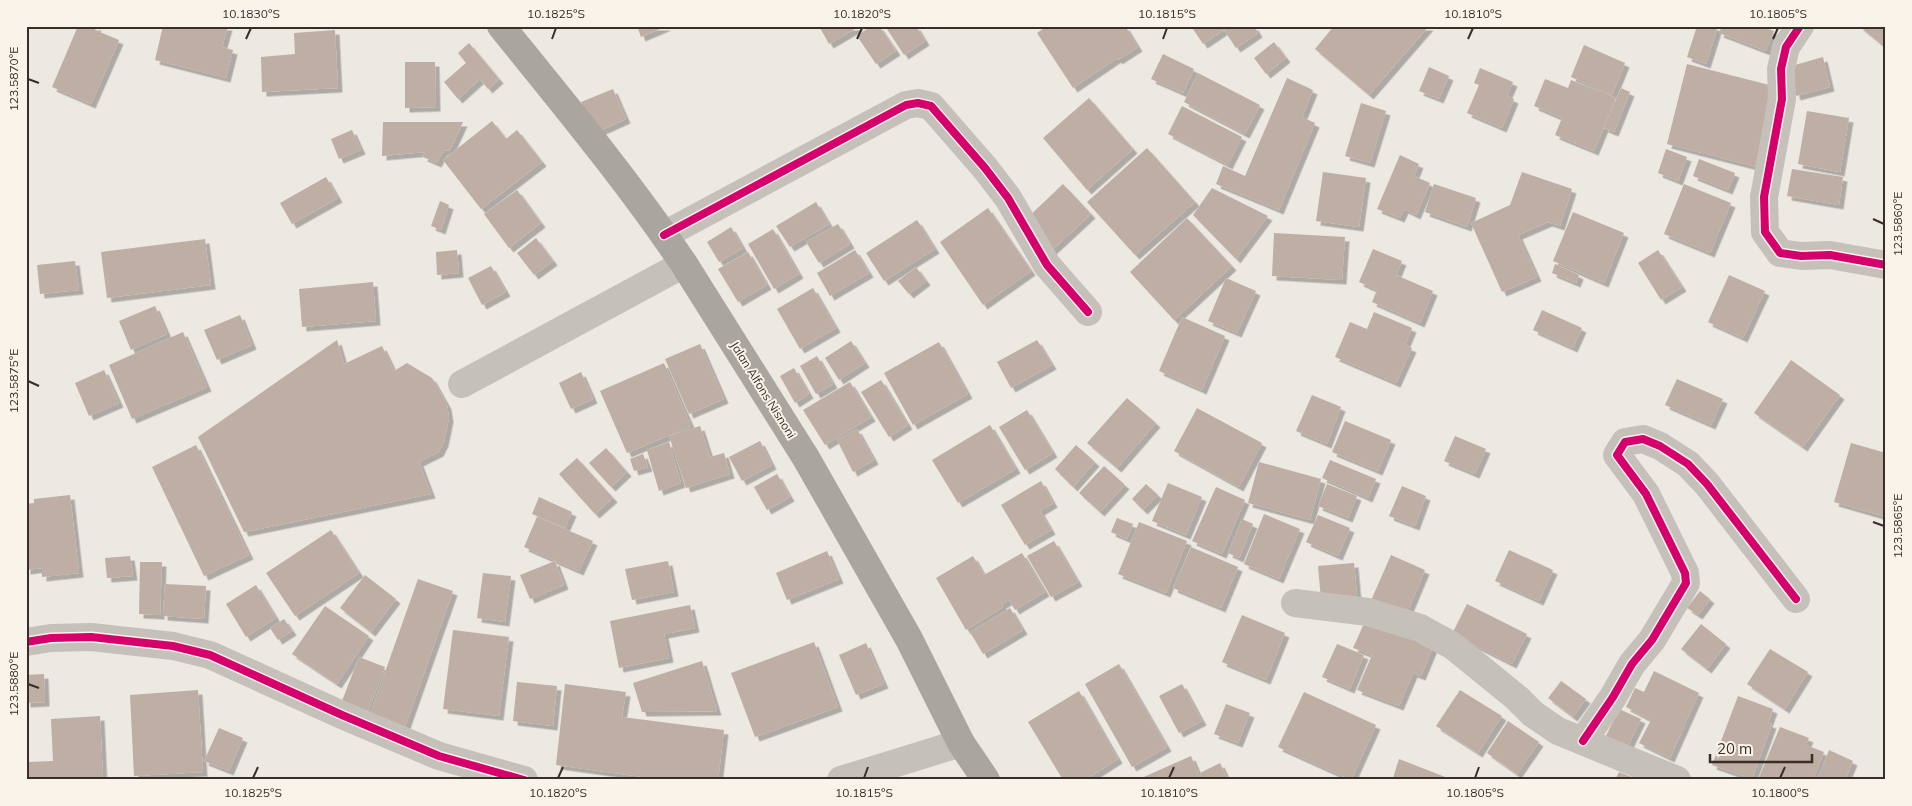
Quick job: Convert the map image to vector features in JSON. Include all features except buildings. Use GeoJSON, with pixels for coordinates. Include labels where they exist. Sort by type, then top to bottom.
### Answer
{"type":"FeatureCollection","features":[{"type":"Feature","properties":{"kind":"main road","name":"Jalan Alfons Nisnoni"},"geometry":{"type":"LineString","coordinates":[[501,26],[569,110],[684,264],[811,467],[909,639],[961,743],[986,780]]}},
{"type":"Feature","properties":{"kind":"street"},"geometry":{"type":"LineString","coordinates":[[1800,26],[1786,47],[1781,69],[1782,99],[1764,198],[1765,232],[1780,253],[1801,256],[1830,255],[1886,266]]}},
{"type":"Feature","properties":{"kind":"street"},"geometry":{"type":"LineString","coordinates":[[664,235],[906,105],[924,103],[931,106],[985,168],[1008,198],[1047,265],[1088,312]]}},
{"type":"Feature","properties":{"kind":"street"},"geometry":{"type":"LineString","coordinates":[[462,384],[684,264]]}},
{"type":"Feature","properties":{"kind":"street"},"geometry":{"type":"LineString","coordinates":[[1582,741],[1613,697],[1632,664],[1652,640],[1686,583],[1685,573],[1646,494],[1618,455],[1625,442],[1643,439],[1660,446],[1688,464],[1707,484],[1796,599]]}},
{"type":"Feature","properties":{"kind":"street"},"geometry":{"type":"LineString","coordinates":[[1295,603],[1368,612],[1420,628],[1453,646],[1517,698],[1533,714],[1558,731],[1677,780]]}},
{"type":"Feature","properties":{"kind":"street"},"geometry":{"type":"LineString","coordinates":[[26,642],[51,638],[91,637],[173,646],[210,655],[342,715],[439,756],[524,780]]}},
{"type":"Feature","properties":{"kind":"street"},"geometry":{"type":"LineString","coordinates":[[841,780],[961,743]]}},
{"type":"Feature","properties":{"kind":"cycle path"},"geometry":{"type":"LineString","coordinates":[[1800,26],[1786,47],[1781,69],[1782,99],[1764,197],[1765,232],[1780,253],[1801,256],[1830,255],[1886,265]]}},
{"type":"Feature","properties":{"kind":"cycle path"},"geometry":{"type":"LineString","coordinates":[[664,235],[906,105],[918,103],[931,106],[985,168],[1008,198],[1047,265],[1088,312]]}},
{"type":"Feature","properties":{"kind":"cycle path"},"geometry":{"type":"LineString","coordinates":[[1583,741],[1613,697],[1632,664],[1652,640],[1686,583],[1685,573],[1646,494],[1617,455],[1625,442],[1643,439],[1660,446],[1688,464],[1707,484],[1796,599]]}},
{"type":"Feature","properties":{"kind":"cycle path"},"geometry":{"type":"LineString","coordinates":[[26,642],[51,638],[91,637],[173,646],[210,655],[342,715],[439,756],[524,780]]}}]}
